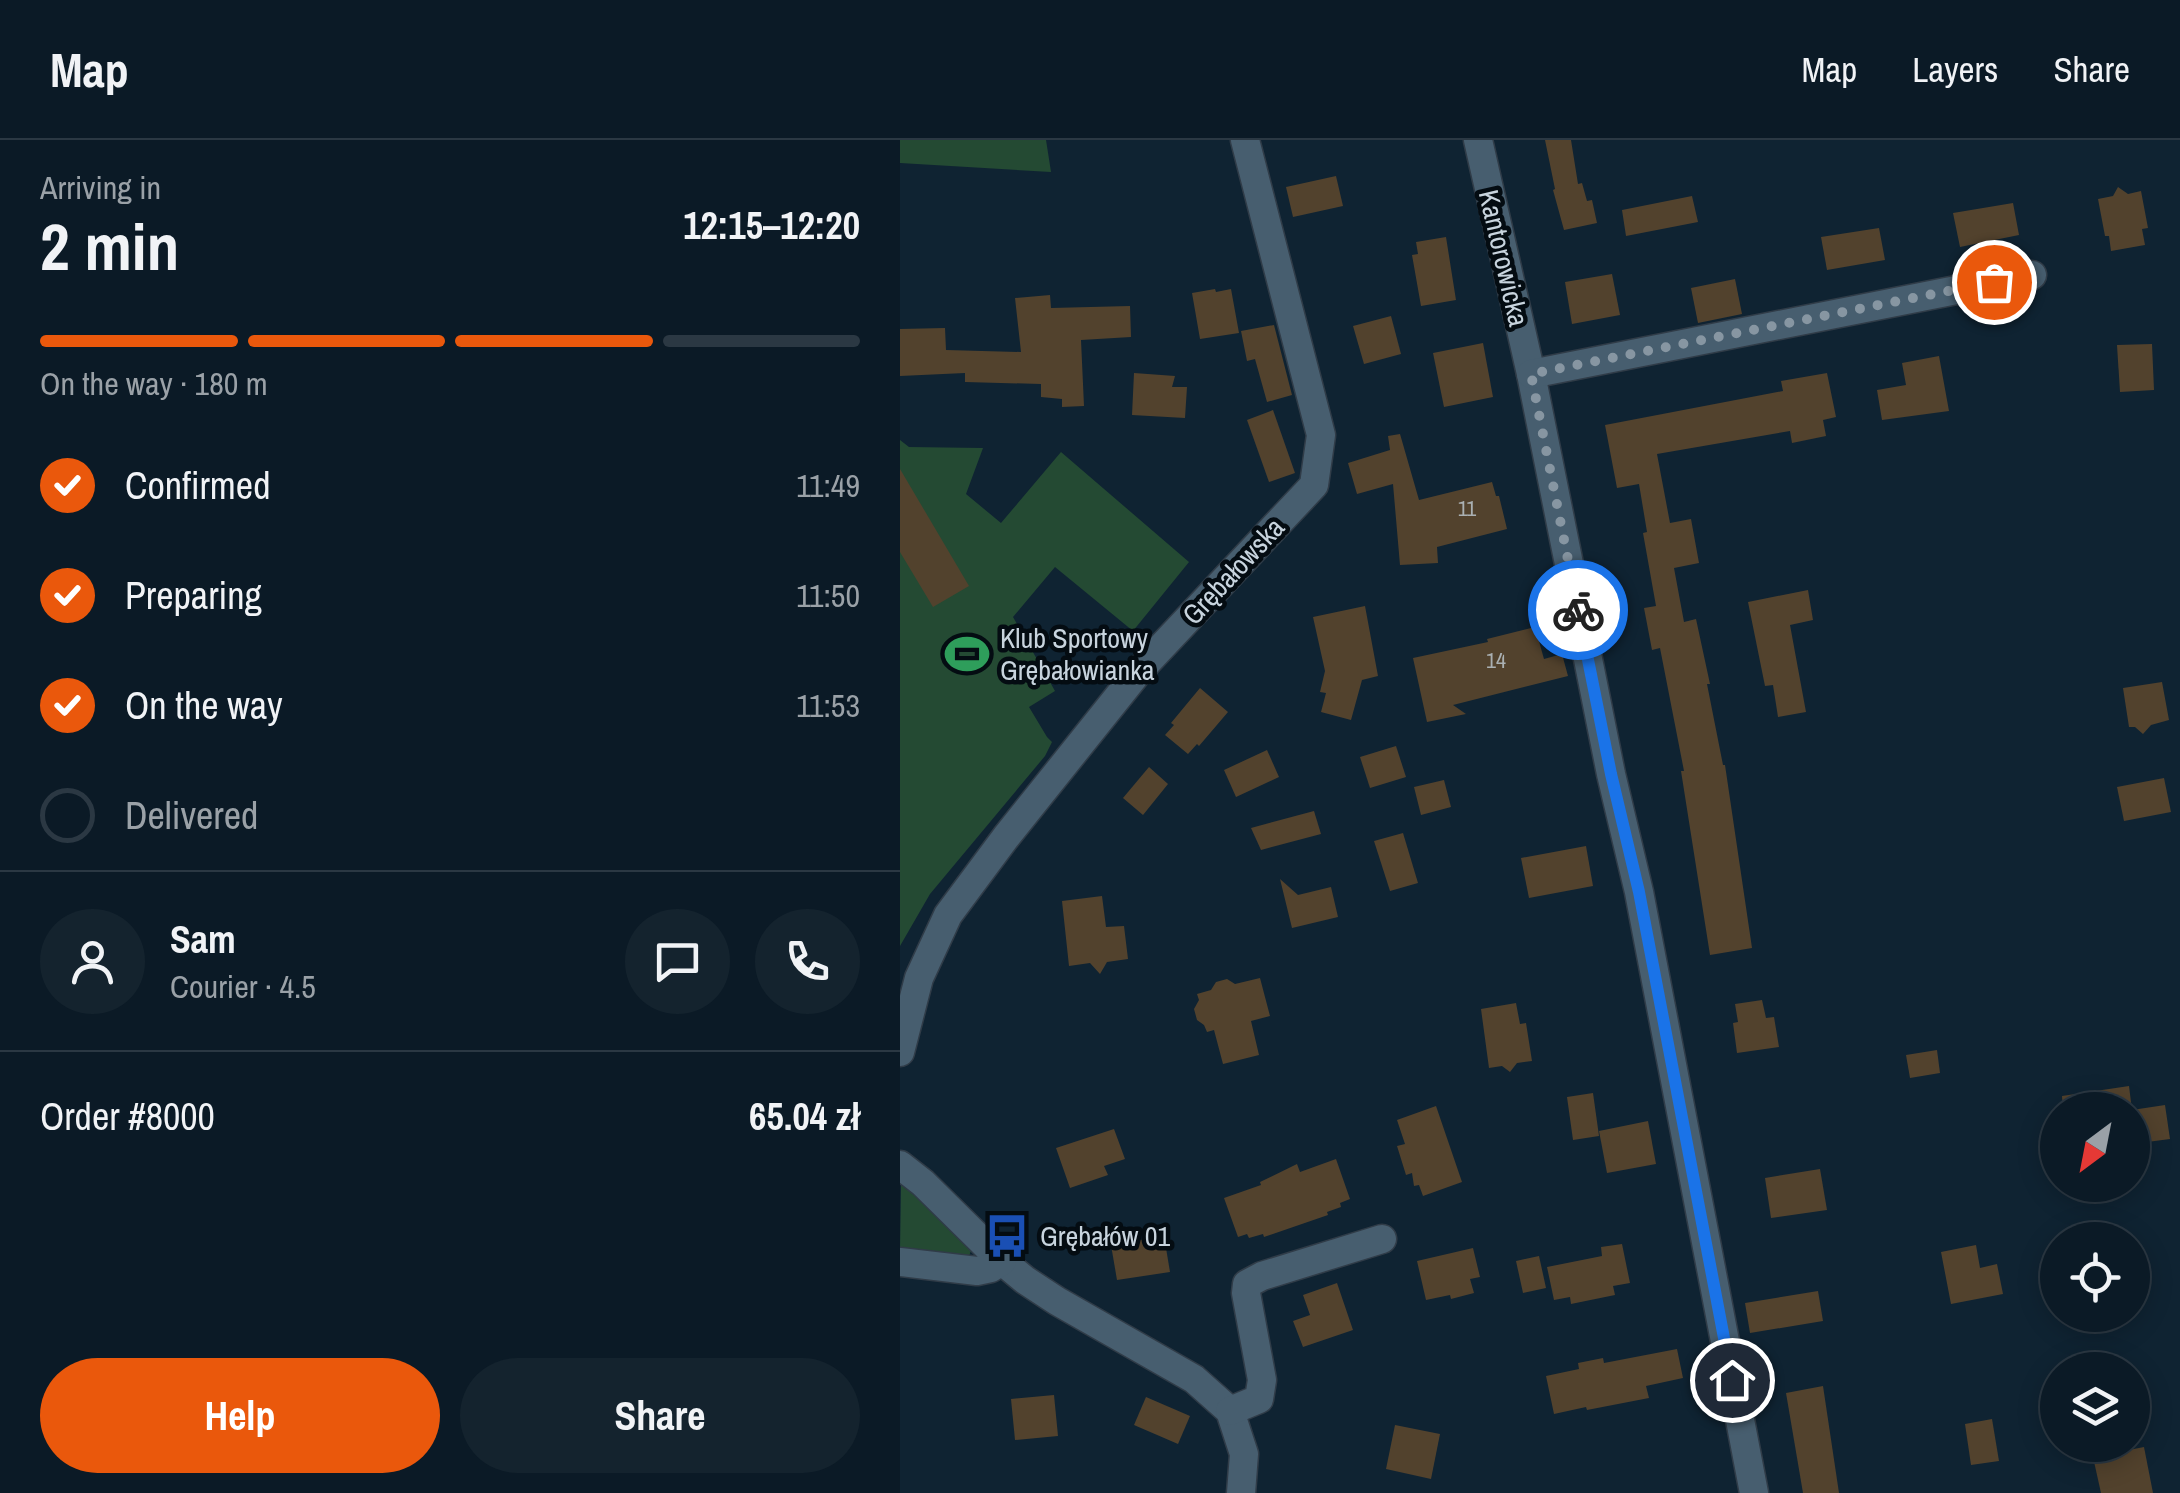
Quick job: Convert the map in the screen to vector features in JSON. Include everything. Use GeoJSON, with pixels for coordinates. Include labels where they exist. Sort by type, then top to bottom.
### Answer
{"type":"FeatureCollection","features":[{"type":"Feature","properties":{"kind":"street","name":"Grębałowska"},"geometry":{"type":"LineString","coordinates":[[900,1052],[919,978],[948,916],[1138,672],[1314,485],[1321,434],[1245,140]]}},
{"type":"Feature","properties":{"kind":"street","name":"Kantorowicka"},"geometry":{"type":"LineString","coordinates":[[1478,140],[1639,892],[1754,1493]]}},
{"type":"Feature","properties":{"kind":"street"},"geometry":{"type":"LineString","coordinates":[[1531,374],[2032,274]]}},
{"type":"Feature","properties":{"kind":"street"},"geometry":{"type":"LineString","coordinates":[[900,1166],[923,1182],[1002,1261],[1057,1300],[1194,1378],[1230,1411],[1244,1454],[1241,1493]]}},
{"type":"Feature","properties":{"kind":"street"},"geometry":{"type":"LineString","coordinates":[[1230,1411],[1259,1400],[1262,1380],[1247,1284],[1382,1239]]}},
{"type":"Feature","properties":{"kind":"street"},"geometry":{"type":"LineString","coordinates":[[900,1262],[977,1271],[1002,1261]]}},
{"type":"Feature","properties":{"kind":"green space"},"geometry":{"type":"Polygon","coordinates":[[[900,140],[1046,140],[1051,172],[900,163],[900,140]]]}},
{"type":"Feature","properties":{"kind":"green space","name":"Klub Sportowy Grębałowianka"},"geometry":{"type":"Polygon","coordinates":[[[900,440],[909,447],[983,448],[966,494],[1001,523],[1061,452],[1189,562],[1133,631],[1055,567],[1013,617],[1055,691],[1029,707],[1052,742],[1045,756],[930,894],[900,946],[900,440]]]}},
{"type":"Feature","properties":{"kind":"green space"},"geometry":{"type":"Polygon","coordinates":[[[901,1185],[971,1251],[969,1256],[900,1250],[901,1185]]]}},
{"type":"Feature","properties":{"kind":"building"},"geometry":{"type":"Polygon","coordinates":[[[1545,140],[1571,140],[1578,184],[1582,183],[1587,201],[1592,200],[1597,223],[1564,230],[1545,140]]]}},
{"type":"Feature","properties":{"kind":"building"},"geometry":{"type":"Polygon","coordinates":[[[1336,176],[1343,206],[1293,217],[1286,187],[1336,176]]]}},
{"type":"Feature","properties":{"kind":"building"},"geometry":{"type":"Polygon","coordinates":[[[2118,187],[2128,194],[2141,191],[2148,228],[2142,229],[2145,245],[2111,251],[2098,199],[2113,196],[2118,187]]]}},
{"type":"Feature","properties":{"kind":"building"},"geometry":{"type":"Polygon","coordinates":[[[1692,196],[1698,222],[1626,236],[1622,210],[1692,196]]]}},
{"type":"Feature","properties":{"kind":"building"},"geometry":{"type":"Polygon","coordinates":[[[2013,203],[2019,235],[1960,247],[1953,213],[2013,203]]]}},
{"type":"Feature","properties":{"kind":"building"},"geometry":{"type":"Polygon","coordinates":[[[1879,228],[1885,260],[1827,270],[1821,237],[1879,228]]]}},
{"type":"Feature","properties":{"kind":"building"},"geometry":{"type":"Polygon","coordinates":[[[1446,237],[1456,300],[1421,306],[1412,255],[1418,254],[1416,242],[1446,237]]]}},
{"type":"Feature","properties":{"kind":"building"},"geometry":{"type":"Polygon","coordinates":[[[1612,274],[1620,315],[1572,324],[1565,282],[1612,274]]]}},
{"type":"Feature","properties":{"kind":"building"},"geometry":{"type":"Polygon","coordinates":[[[1735,279],[1742,314],[1698,323],[1691,288],[1735,279]]]}},
{"type":"Feature","properties":{"kind":"building"},"geometry":{"type":"Polygon","coordinates":[[[1231,289],[1239,333],[1200,339],[1192,293],[1231,289]]]}},
{"type":"Feature","properties":{"kind":"building"},"geometry":{"type":"Polygon","coordinates":[[[1050,295],[1051,308],[1130,306],[1131,337],[1081,340],[1084,406],[1062,407],[1062,399],[1041,397],[1041,384],[965,382],[965,373],[900,376],[900,329],[945,328],[946,350],[1021,352],[1015,298],[1050,295]]]}},
{"type":"Feature","properties":{"kind":"building"},"geometry":{"type":"Polygon","coordinates":[[[1391,316],[1401,354],[1364,364],[1353,326],[1391,316]]]}},
{"type":"Feature","properties":{"kind":"building"},"geometry":{"type":"Polygon","coordinates":[[[1274,325],[1292,395],[1267,402],[1255,359],[1247,361],[1241,331],[1274,325]]]}},
{"type":"Feature","properties":{"kind":"building"},"geometry":{"type":"Polygon","coordinates":[[[1483,343],[1493,397],[1444,407],[1433,353],[1483,343]]]}},
{"type":"Feature","properties":{"kind":"building"},"geometry":{"type":"Polygon","coordinates":[[[2152,344],[2154,390],[2120,392],[2117,345],[2152,344]]]}},
{"type":"Feature","properties":{"kind":"building"},"geometry":{"type":"Polygon","coordinates":[[[1939,356],[1949,411],[1882,420],[1877,390],[1906,385],[1902,363],[1939,356]]]}},
{"type":"Feature","properties":{"kind":"building"},"geometry":{"type":"Polygon","coordinates":[[[1134,373],[1175,376],[1172,387],[1187,387],[1185,418],[1132,415],[1134,373]]]}},
{"type":"Feature","properties":{"kind":"building"},"geometry":{"type":"Polygon","coordinates":[[[1827,373],[1836,417],[1823,420],[1826,436],[1792,443],[1790,431],[1657,454],[1670,523],[1691,519],[1699,563],[1674,568],[1684,622],[1696,619],[1710,684],[1752,948],[1710,955],[1684,771],[1660,648],[1652,650],[1644,608],[1656,606],[1639,484],[1617,488],[1605,425],[1783,391],[1781,381],[1827,373]]]}},
{"type":"Feature","properties":{"kind":"building"},"geometry":{"type":"Polygon","coordinates":[[[1273,410],[1295,473],[1269,482],[1247,420],[1273,410]]]}},
{"type":"Feature","properties":{"kind":"building"},"geometry":{"type":"Polygon","coordinates":[[[1400,434],[1419,500],[1492,482],[1507,529],[1437,547],[1438,563],[1400,565],[1393,484],[1357,494],[1348,463],[1390,450],[1388,436],[1400,434]]]}},
{"type":"Feature","properties":{"kind":"building"},"geometry":{"type":"Polygon","coordinates":[[[900,469],[969,586],[933,607],[900,552],[900,469]]]}},
{"type":"Feature","properties":{"kind":"building"},"geometry":{"type":"Polygon","coordinates":[[[1808,590],[1813,620],[1790,625],[1806,712],[1778,717],[1773,685],[1765,686],[1748,602],[1808,590]]]}},
{"type":"Feature","properties":{"kind":"building"},"geometry":{"type":"Polygon","coordinates":[[[1365,606],[1378,676],[1362,680],[1351,720],[1321,712],[1326,693],[1320,692],[1325,671],[1313,617],[1365,606]]]}},
{"type":"Feature","properties":{"kind":"building"},"geometry":{"type":"Polygon","coordinates":[[[1535,627],[1544,659],[1562,654],[1568,676],[1453,705],[1466,714],[1427,722],[1413,658],[1535,627]]]}},
{"type":"Feature","properties":{"kind":"building"},"geometry":{"type":"Polygon","coordinates":[[[2162,682],[2169,720],[2151,725],[2143,734],[2129,727],[2123,688],[2162,682]]]}},
{"type":"Feature","properties":{"kind":"building"},"geometry":{"type":"Polygon","coordinates":[[[1200,688],[1228,712],[1188,754],[1165,735],[1200,688]]]}},
{"type":"Feature","properties":{"kind":"building"},"geometry":{"type":"Polygon","coordinates":[[[1396,746],[1406,777],[1370,788],[1360,757],[1396,746]]]}},
{"type":"Feature","properties":{"kind":"building"},"geometry":{"type":"Polygon","coordinates":[[[1267,750],[1279,777],[1236,797],[1224,770],[1267,750]]]}},
{"type":"Feature","properties":{"kind":"building"},"geometry":{"type":"Polygon","coordinates":[[[1149,767],[1168,784],[1143,815],[1123,798],[1149,767]]]}},
{"type":"Feature","properties":{"kind":"building"},"geometry":{"type":"Polygon","coordinates":[[[2164,778],[2171,812],[2124,821],[2117,787],[2164,778]]]}},
{"type":"Feature","properties":{"kind":"building"},"geometry":{"type":"Polygon","coordinates":[[[1444,780],[1451,807],[1421,815],[1414,787],[1444,780]]]}},
{"type":"Feature","properties":{"kind":"building"},"geometry":{"type":"Polygon","coordinates":[[[1314,811],[1321,834],[1261,850],[1251,828],[1314,811]]]}},
{"type":"Feature","properties":{"kind":"building"},"geometry":{"type":"Polygon","coordinates":[[[1403,833],[1418,883],[1390,891],[1374,841],[1403,833]]]}},
{"type":"Feature","properties":{"kind":"building"},"geometry":{"type":"Polygon","coordinates":[[[1586,846],[1593,886],[1529,898],[1521,858],[1586,846]]]}},
{"type":"Feature","properties":{"kind":"building"},"geometry":{"type":"Polygon","coordinates":[[[1280,879],[1298,895],[1331,887],[1338,917],[1292,928],[1280,879]]]}},
{"type":"Feature","properties":{"kind":"building"},"geometry":{"type":"Polygon","coordinates":[[[1102,896],[1106,927],[1124,926],[1128,959],[1107,962],[1100,974],[1090,963],[1069,966],[1062,901],[1102,896]]]}},
{"type":"Feature","properties":{"kind":"building"},"geometry":{"type":"Polygon","coordinates":[[[1260,978],[1270,1016],[1251,1021],[1259,1055],[1223,1064],[1214,1030],[1207,1032],[1197,1020],[1197,994],[1227,979],[1235,984],[1260,978]]]}},
{"type":"Feature","properties":{"kind":"building"},"geometry":{"type":"Polygon","coordinates":[[[1762,1000],[1766,1018],[1774,1017],[1779,1047],[1737,1053],[1735,1004],[1762,1000]]]}},
{"type":"Feature","properties":{"kind":"building"},"geometry":{"type":"Polygon","coordinates":[[[1516,1003],[1520,1024],[1526,1023],[1532,1061],[1517,1063],[1510,1072],[1502,1066],[1489,1068],[1481,1009],[1516,1003]]]}},
{"type":"Feature","properties":{"kind":"building"},"geometry":{"type":"Polygon","coordinates":[[[1937,1050],[1940,1073],[1910,1078],[1906,1055],[1937,1050]]]}},
{"type":"Feature","properties":{"kind":"building"},"geometry":{"type":"Polygon","coordinates":[[[2129,1086],[2130,1092],[2089,1092],[2129,1086]]]}},
{"type":"Feature","properties":{"kind":"building"},"geometry":{"type":"Polygon","coordinates":[[[1593,1093],[1599,1136],[1573,1140],[1567,1097],[1593,1093]]]}},
{"type":"Feature","properties":{"kind":"building"},"geometry":{"type":"Polygon","coordinates":[[[2165,1105],[2170,1139],[2150,1142],[2150,1107],[2165,1105]]]}},
{"type":"Feature","properties":{"kind":"building"},"geometry":{"type":"Polygon","coordinates":[[[1436,1106],[1462,1182],[1423,1196],[1419,1185],[1414,1186],[1412,1173],[1406,1175],[1397,1146],[1405,1144],[1397,1120],[1436,1106]]]}},
{"type":"Feature","properties":{"kind":"building"},"geometry":{"type":"Polygon","coordinates":[[[1648,1121],[1656,1164],[1607,1173],[1599,1131],[1648,1121]]]}},
{"type":"Feature","properties":{"kind":"building"},"geometry":{"type":"Polygon","coordinates":[[[1114,1129],[1125,1159],[1104,1166],[1108,1175],[1070,1188],[1056,1148],[1114,1129]]]}},
{"type":"Feature","properties":{"kind":"building"},"geometry":{"type":"Polygon","coordinates":[[[1336,1159],[1350,1199],[1340,1203],[1341,1207],[1264,1237],[1238,1237],[1224,1198],[1261,1185],[1260,1182],[1297,1164],[1300,1172],[1336,1159]]]}},
{"type":"Feature","properties":{"kind":"building"},"geometry":{"type":"Polygon","coordinates":[[[1820,1169],[1827,1210],[1771,1218],[1765,1178],[1820,1169]]]}},
{"type":"Feature","properties":{"kind":"building"},"geometry":{"type":"Polygon","coordinates":[[[1164,1236],[1170,1272],[1117,1280],[1111,1245],[1164,1236]]]}},
{"type":"Feature","properties":{"kind":"building"},"geometry":{"type":"Polygon","coordinates":[[[1622,1244],[1630,1283],[1613,1286],[1615,1295],[1571,1304],[1570,1297],[1554,1300],[1547,1267],[1602,1256],[1601,1247],[1622,1244]]]}},
{"type":"Feature","properties":{"kind":"building"},"geometry":{"type":"Polygon","coordinates":[[[1976,1245],[1980,1268],[1997,1264],[2003,1294],[1951,1304],[1941,1252],[1976,1245]]]}},
{"type":"Feature","properties":{"kind":"building"},"geometry":{"type":"Polygon","coordinates":[[[1473,1248],[1480,1277],[1470,1279],[1474,1293],[1426,1300],[1417,1261],[1473,1248]]]}},
{"type":"Feature","properties":{"kind":"building"},"geometry":{"type":"Polygon","coordinates":[[[1539,1256],[1546,1288],[1523,1293],[1516,1261],[1539,1256]]]}},
{"type":"Feature","properties":{"kind":"building"},"geometry":{"type":"Polygon","coordinates":[[[1337,1283],[1353,1330],[1303,1347],[1293,1321],[1310,1315],[1303,1295],[1337,1283]]]}},
{"type":"Feature","properties":{"kind":"building"},"geometry":{"type":"Polygon","coordinates":[[[1818,1291],[1823,1321],[1750,1333],[1745,1303],[1818,1291]]]}},
{"type":"Feature","properties":{"kind":"building"},"geometry":{"type":"Polygon","coordinates":[[[1677,1349],[1683,1378],[1646,1386],[1649,1398],[1554,1414],[1546,1376],[1579,1369],[1578,1363],[1603,1358],[1604,1363],[1677,1349]]]}},
{"type":"Feature","properties":{"kind":"building"},"geometry":{"type":"Polygon","coordinates":[[[1823,1386],[1839,1493],[1803,1493],[1786,1393],[1823,1386]]]}},
{"type":"Feature","properties":{"kind":"building"},"geometry":{"type":"Polygon","coordinates":[[[1054,1395],[1058,1436],[1015,1440],[1011,1399],[1054,1395]]]}},
{"type":"Feature","properties":{"kind":"building"},"geometry":{"type":"Polygon","coordinates":[[[1146,1397],[1190,1416],[1178,1444],[1134,1425],[1146,1397]]]}},
{"type":"Feature","properties":{"kind":"building"},"geometry":{"type":"Polygon","coordinates":[[[1992,1419],[1999,1461],[1971,1465],[1965,1424],[1992,1419]]]}},
{"type":"Feature","properties":{"kind":"building"},"geometry":{"type":"Polygon","coordinates":[[[1395,1425],[1440,1434],[1431,1479],[1386,1469],[1395,1425]]]}},
{"type":"Feature","properties":{"kind":"building"},"geometry":{"type":"Polygon","coordinates":[[[2094,1462],[2147,1462],[2153,1493],[2101,1493],[2094,1462]]]}},
{"type":"Feature","properties":{"kind":"way so far"},"geometry":{"type":"LineString","coordinates":[[1578,610],[1531,374],[1994,282]]}},
{"type":"Feature","properties":{"kind":"place","name":"Klub Sportowy Grębałowianka"},"geometry":{"type":"Point","coordinates":[967,654]}},
{"type":"Feature","properties":{"kind":"place","name":"Grębałów 01"},"geometry":{"type":"Point","coordinates":[1007,1236]}},
{"type":"Feature","properties":{"kind":"route"},"geometry":{"type":"LineString","coordinates":[[1578,610],[1639,892],[1732,1380]]}}]}
